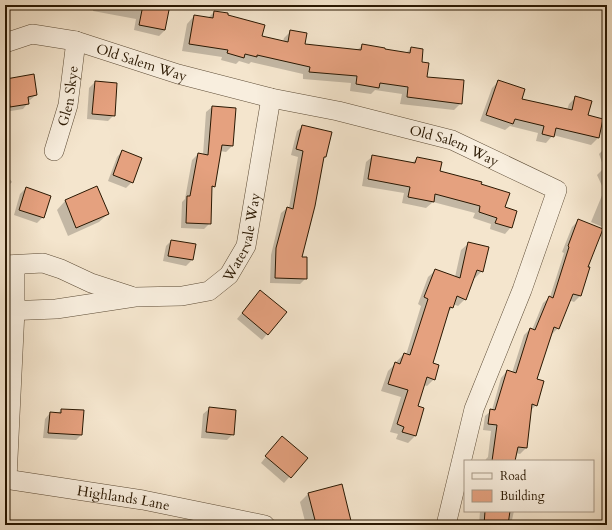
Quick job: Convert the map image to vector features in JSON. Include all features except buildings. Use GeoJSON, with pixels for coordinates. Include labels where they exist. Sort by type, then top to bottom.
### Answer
{"type":"FeatureCollection","features":[{"type":"Feature","properties":{"kind":"street","name":"Old Salem Way"},"geometry":{"type":"LineString","coordinates":[[5,43],[32,34],[76,41],[178,74],[271,98],[338,111],[452,140],[558,190],[522,290],[474,409],[446,525]]}},
{"type":"Feature","properties":{"kind":"street","name":"Glen Skye"},"geometry":{"type":"LineString","coordinates":[[54,151],[68,105],[76,41]]}},
{"type":"Feature","properties":{"kind":"street","name":"Watervale Way"},"geometry":{"type":"LineString","coordinates":[[10,310],[56,309],[135,297],[182,296],[209,291],[229,275],[246,246],[271,98]]}},
{"type":"Feature","properties":{"kind":"street","name":"Watervale Way"},"geometry":{"type":"LineString","coordinates":[[10,265],[42,263],[61,269],[91,283],[135,297]]}},
{"type":"Feature","properties":{"kind":"street"},"geometry":{"type":"LineString","coordinates":[[6,479],[10,265]]}},
{"type":"Feature","properties":{"kind":"street","name":"Highlands Lane"},"geometry":{"type":"LineString","coordinates":[[6,479],[143,500],[264,525]]}}]}
